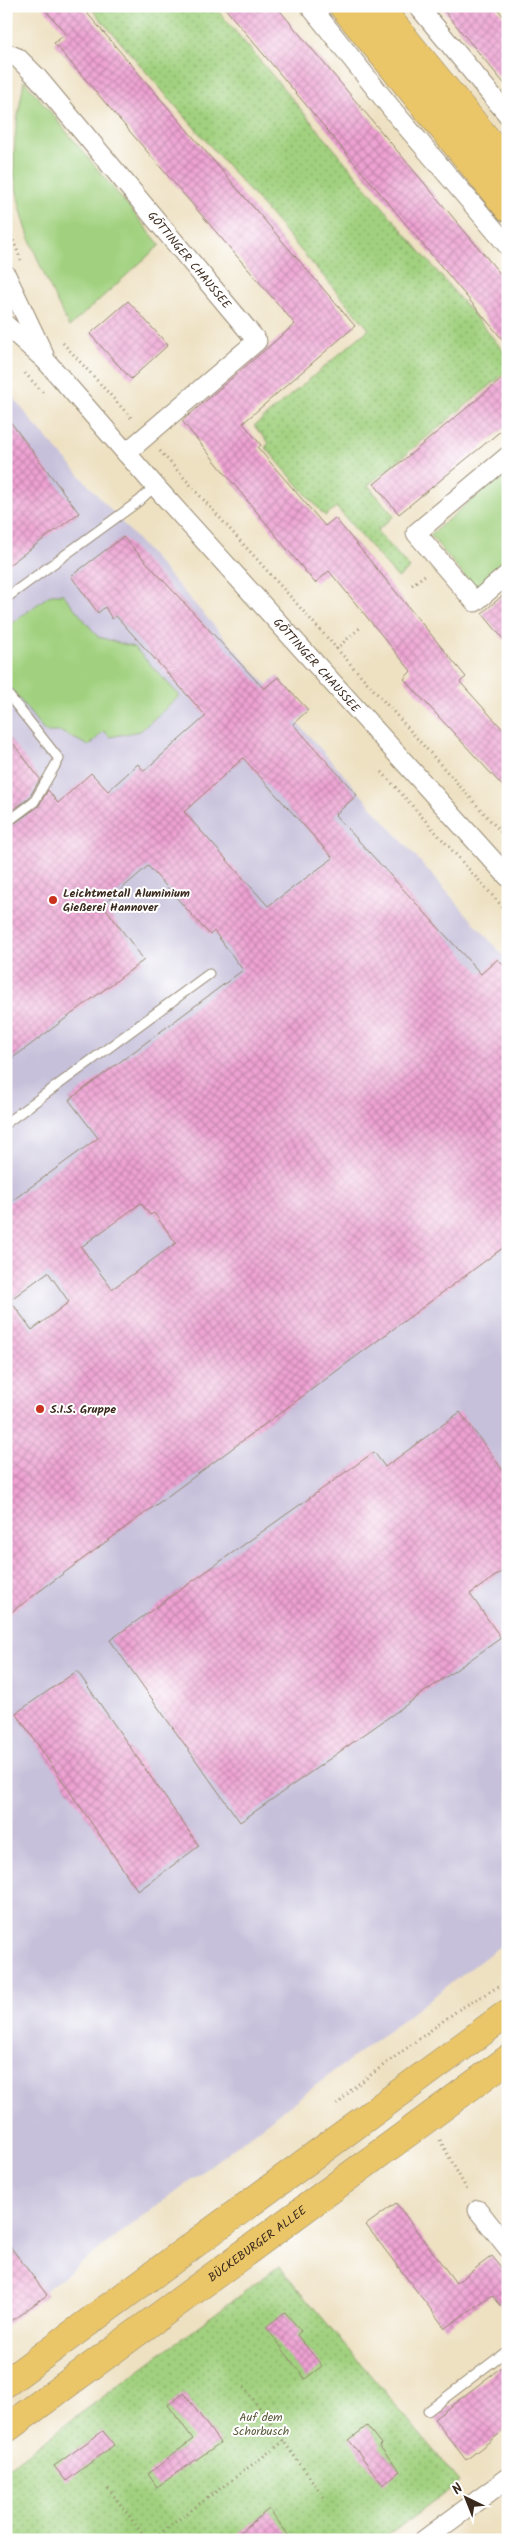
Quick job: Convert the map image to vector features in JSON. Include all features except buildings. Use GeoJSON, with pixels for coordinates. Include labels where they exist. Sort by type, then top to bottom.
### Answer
{"type":"FeatureCollection","features":[{"type":"Feature","properties":{"kind":"main road"},"geometry":{"type":"LineString","coordinates":[[343,6],[508,208]]}},
{"type":"Feature","properties":{"kind":"main road"},"geometry":{"type":"LineString","coordinates":[[378,6],[508,165]]}},
{"type":"Feature","properties":{"kind":"main road"},"geometry":{"type":"LineString","coordinates":[[6,2383],[508,2013]]}},
{"type":"Feature","properties":{"kind":"main road","name":"BÜCKEBURGER ALLEE"},"geometry":{"type":"LineString","coordinates":[[6,2429],[508,2058]]}},
{"type":"Feature","properties":{"kind":"street"},"geometry":{"type":"LineString","coordinates":[[310,6],[395,113],[508,246]]}},
{"type":"Feature","properties":{"kind":"street"},"geometry":{"type":"LineString","coordinates":[[418,6],[508,115]]}},
{"type":"Feature","properties":{"kind":"street","name":"GÖTTINGER CHAUSSEE"},"geometry":{"type":"LineString","coordinates":[[6,53],[18,58],[37,77],[257,341],[126,453]]}},
{"type":"Feature","properties":{"kind":"street"},"geometry":{"type":"LineString","coordinates":[[395,113],[417,98]]}},
{"type":"Feature","properties":{"kind":"street","name":"GÖTTINGER CHAUSSEE"},"geometry":{"type":"LineString","coordinates":[[6,275],[46,361]]}},
{"type":"Feature","properties":{"kind":"street","name":"GÖTTINGER CHAUSSEE"},"geometry":{"type":"LineString","coordinates":[[6,325],[46,361],[155,486],[508,877]]}},
{"type":"Feature","properties":{"kind":"street"},"geometry":{"type":"LineString","coordinates":[[508,456],[416,533],[475,602],[508,574]]}},
{"type":"Feature","properties":{"kind":"street"},"geometry":{"type":"LineString","coordinates":[[478,2210],[508,2248]]}},
{"type":"Feature","properties":{"kind":"street"},"geometry":{"type":"LineString","coordinates":[[424,2540],[508,2478]]}},
{"type":"Feature","properties":{"kind":"lane"},"geometry":{"type":"LineString","coordinates":[[6,598],[139,501],[155,486]]}},
{"type":"Feature","properties":{"kind":"lane"},"geometry":{"type":"LineString","coordinates":[[6,692],[59,759],[34,802],[6,823]]}},
{"type":"Feature","properties":{"kind":"lane"},"geometry":{"type":"LineString","coordinates":[[6,1123],[209,974]]}},
{"type":"Feature","properties":{"kind":"lane"},"geometry":{"type":"LineString","coordinates":[[428,2411],[508,2350]]}},
{"type":"Feature","properties":{"kind":"path"},"geometry":{"type":"LineString","coordinates":[[6,222],[24,265]]}},
{"type":"Feature","properties":{"kind":"path"},"geometry":{"type":"LineString","coordinates":[[60,337],[508,840]]}},
{"type":"Feature","properties":{"kind":"path"},"geometry":{"type":"LineString","coordinates":[[412,585],[428,573]]}},
{"type":"Feature","properties":{"kind":"path"},"geometry":{"type":"LineString","coordinates":[[336,648],[362,626]]}},
{"type":"Feature","properties":{"kind":"path"},"geometry":{"type":"LineString","coordinates":[[437,2135],[478,2210]]}},
{"type":"Feature","properties":{"kind":"path"},"geometry":{"type":"LineString","coordinates":[[244,2387],[324,2497]]}},
{"type":"Feature","properties":{"kind":"path"},"geometry":{"type":"LineString","coordinates":[[108,2488],[149,2540],[284,2441]]}},
{"type":"Feature","properties":{"kind":"shaded area"},"geometry":{"type":"Polygon","coordinates":[[[6,387],[34,424],[267,685],[277,676],[309,711],[297,722],[508,961],[508,1940],[6,2320],[6,387]]]}},
{"type":"Feature","properties":{"kind":"green space"},"geometry":{"type":"Polygon","coordinates":[[[89,6],[214,6],[508,356],[508,371],[368,485],[394,516],[377,531],[410,568],[398,578],[336,507],[325,516],[265,447],[269,443],[254,426],[369,329],[89,6]]]}},
{"type":"Feature","properties":{"kind":"green space"},"geometry":{"type":"Polygon","coordinates":[[[24,80],[160,245],[69,327],[36,255],[18,199],[14,155],[24,80]]]}},
{"type":"Feature","properties":{"kind":"green space"},"geometry":{"type":"Polygon","coordinates":[[[508,469],[508,565],[477,591],[430,535],[508,469]]]}},
{"type":"Feature","properties":{"kind":"green space"},"geometry":{"type":"Polygon","coordinates":[[[51,594],[63,594],[98,637],[134,647],[180,696],[140,731],[110,737],[104,731],[89,746],[61,732],[45,732],[6,682],[6,628],[51,594]]]}},
{"type":"Feature","properties":{"kind":"green space","name":"Auf dem Schorbusch"},"geometry":{"type":"Polygon","coordinates":[[[279,2266],[460,2482],[382,2540],[6,2540],[6,2469],[279,2266]]]}},
{"type":"Feature","properties":{"kind":"place","name":"Leichtmetall Aluminium Gießerei Hannover"},"geometry":{"type":"Point","coordinates":[53,900]}},
{"type":"Feature","properties":{"kind":"place","name":"S.I.S. Gruppe"},"geometry":{"type":"Point","coordinates":[40,1409]}}]}
